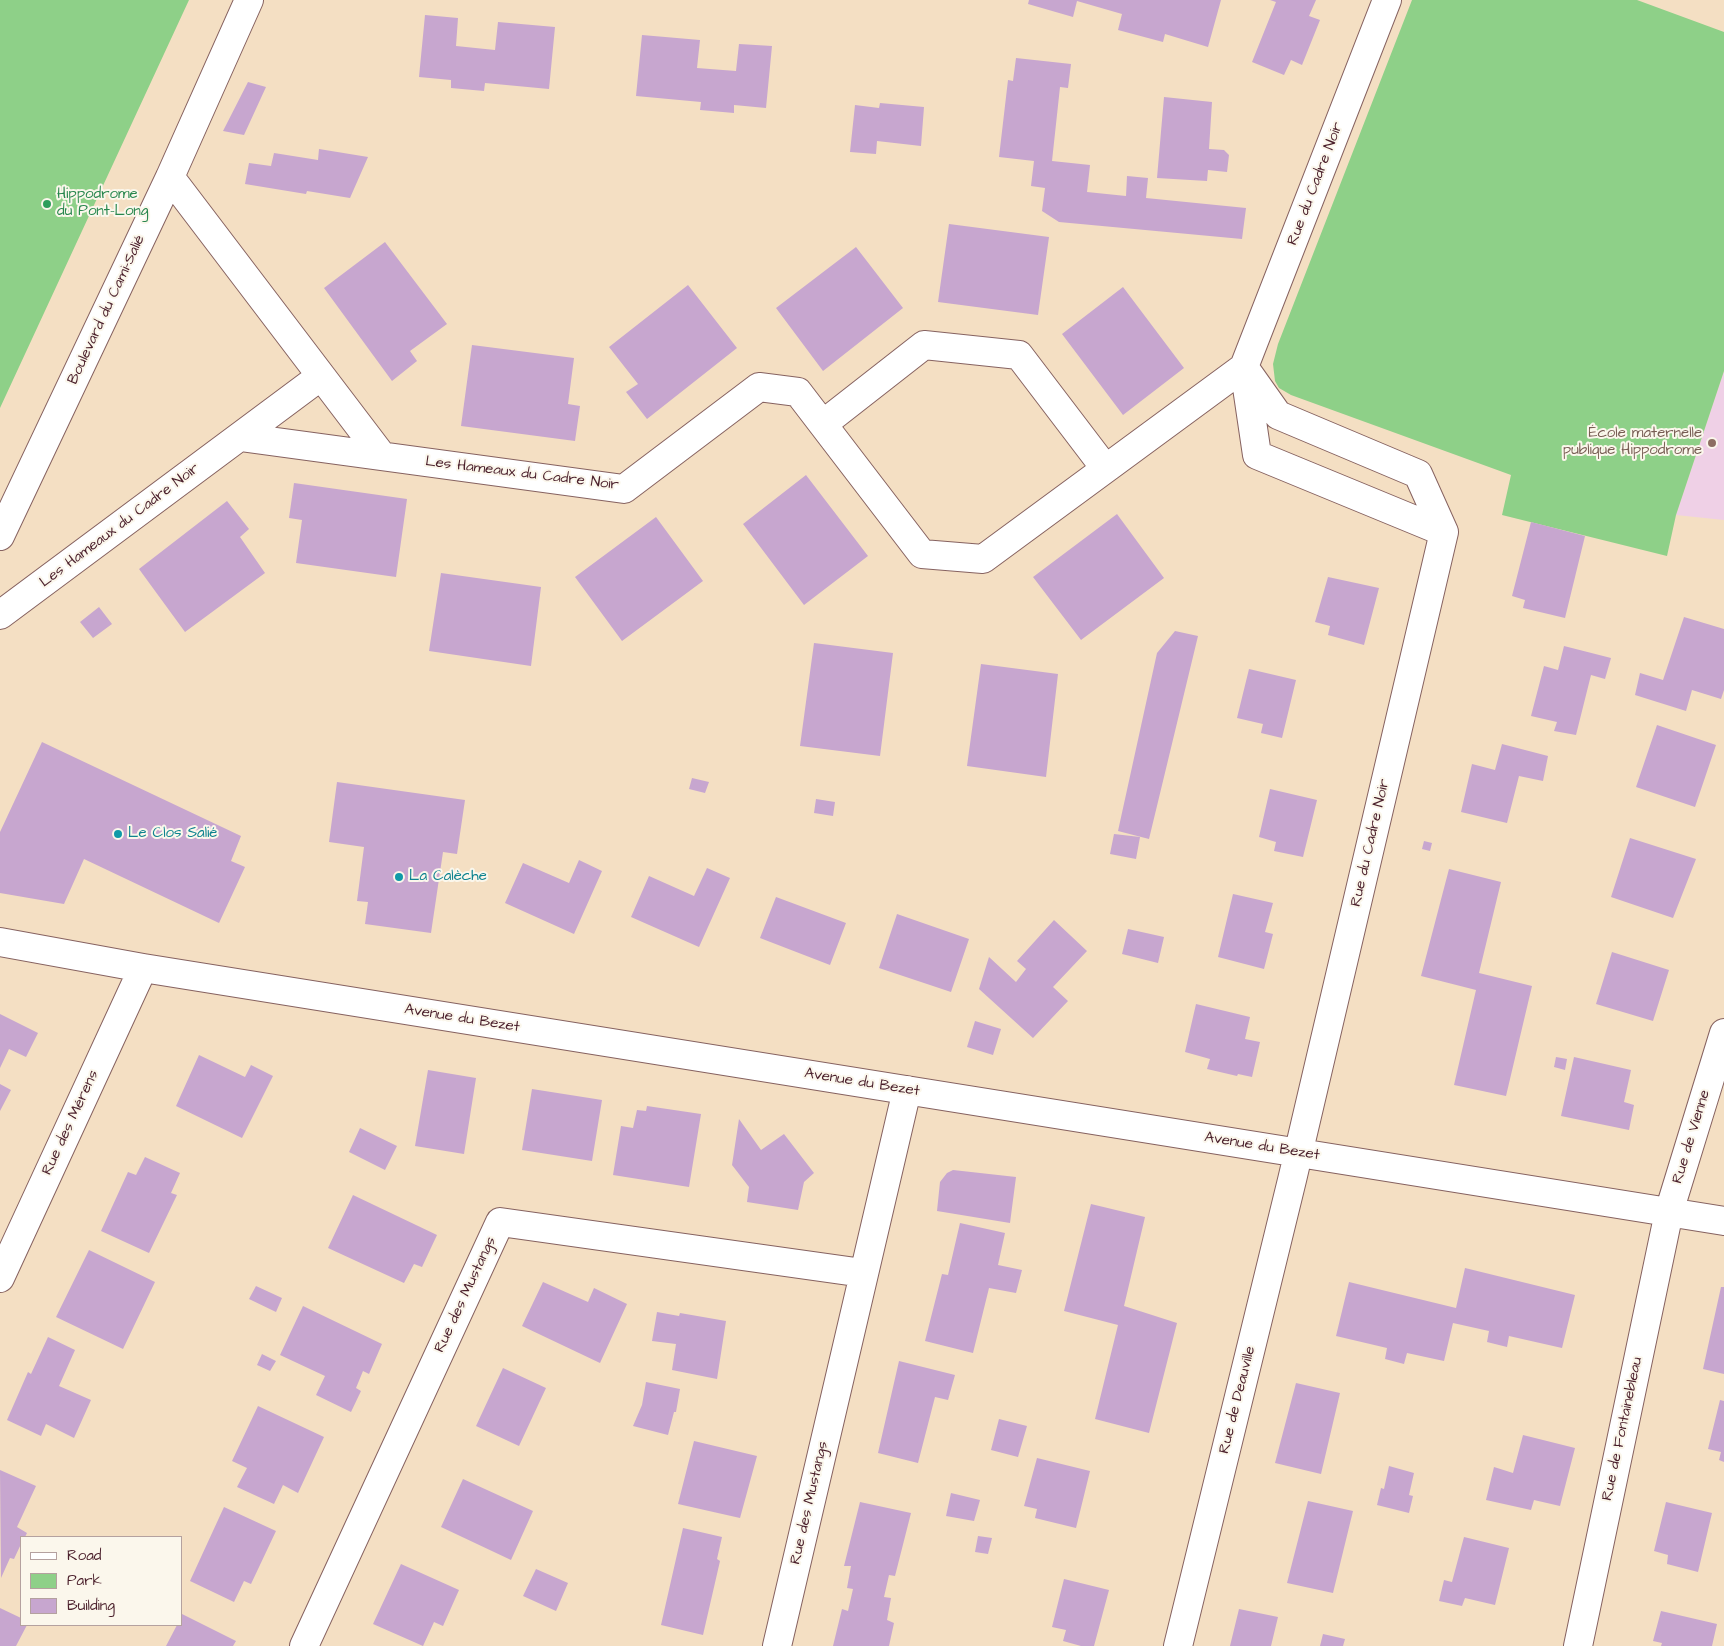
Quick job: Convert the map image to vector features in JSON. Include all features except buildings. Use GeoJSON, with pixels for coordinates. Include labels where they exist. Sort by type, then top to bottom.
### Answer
{"type":"FeatureCollection","features":[{"type":"Feature","properties":{"kind":"street","name":"Boulevard du Cami-Salié"},"geometry":{"type":"LineString","coordinates":[[0,536],[170,177],[249,0]]}},
{"type":"Feature","properties":{"kind":"street","name":"Rue du Cadre Noir"},"geometry":{"type":"LineString","coordinates":[[1298,1153],[1444,532],[1257,455],[1244,367],[1387,0]]}},
{"type":"Feature","properties":{"kind":"street"},"geometry":{"type":"LineString","coordinates":[[170,177],[382,456]]}},
{"type":"Feature","properties":{"kind":"street"},"geometry":{"type":"LineString","coordinates":[[823,424],[924,346],[1019,355],[1105,468]]}},
{"type":"Feature","properties":{"kind":"street"},"geometry":{"type":"LineString","coordinates":[[1244,367],[1278,415],[1418,474],[1444,532]]}},
{"type":"Feature","properties":{"kind":"street","name":"Les Hameaux du Cadre Noir"},"geometry":{"type":"LineString","coordinates":[[240,437],[624,489],[759,387],[798,392],[922,554],[983,559],[1244,367]]}},
{"type":"Feature","properties":{"kind":"street","name":"Les Hameaux du Cadre Noir"},"geometry":{"type":"LineString","coordinates":[[0,614],[321,376]]}},
{"type":"Feature","properties":{"kind":"street","name":"Avenue du Bezet"},"geometry":{"type":"LineString","coordinates":[[0,942],[143,968],[1724,1221]]}},
{"type":"Feature","properties":{"kind":"street","name":"Rue des Mérens"},"geometry":{"type":"LineString","coordinates":[[0,1278],[143,968]]}},
{"type":"Feature","properties":{"kind":"street","name":"Rue de Vienne"},"geometry":{"type":"LineString","coordinates":[[1669,1212],[1724,1033]]}},
{"type":"Feature","properties":{"kind":"street","name":"Rue des Mustangs"},"geometry":{"type":"LineString","coordinates":[[777,1646],[907,1090]]}},
{"type":"Feature","properties":{"kind":"street","name":"Rue de Deauville"},"geometry":{"type":"LineString","coordinates":[[1178,1646],[1298,1153]]}},
{"type":"Feature","properties":{"kind":"street","name":"Rue de Fontainebleau"},"geometry":{"type":"LineString","coordinates":[[1578,1646],[1669,1212]]}},
{"type":"Feature","properties":{"kind":"street","name":"Rue des Mustangs"},"geometry":{"type":"LineString","coordinates":[[304,1646],[500,1222],[863,1273]]}},
{"type":"Feature","properties":{"kind":"shaded area","name":"École maternelle publique Hippodrome"},"geometry":{"type":"Polygon","coordinates":[[[1724,371],[1724,520],[1676,515],[1724,371]]]}},
{"type":"Feature","properties":{"kind":"green space","name":"Hippodrome du Pont-Long"},"geometry":{"type":"Polygon","coordinates":[[[0,0],[189,0],[0,408],[0,0]]]}},
{"type":"Feature","properties":{"kind":"green space"},"geometry":{"type":"Polygon","coordinates":[[[1412,0],[1637,0],[1724,32],[1724,371],[1676,515],[1667,556],[1502,515],[1511,475],[1291,395],[1279,388],[1275,381],[1273,364],[1278,344],[1412,0]]]}},
{"type":"Feature","properties":{"kind":"place","name":"Hippodrome du Pont-Long"},"geometry":{"type":"Point","coordinates":[47,204]}},
{"type":"Feature","properties":{"kind":"place","name":"École maternelle publique Hippodrome"},"geometry":{"type":"Point","coordinates":[1712,443]}},
{"type":"Feature","properties":{"kind":"place","name":"Le Clos Salié"},"geometry":{"type":"Point","coordinates":[118,834]}},
{"type":"Feature","properties":{"kind":"place","name":"La Calèche"},"geometry":{"type":"Point","coordinates":[399,877]}}]}
